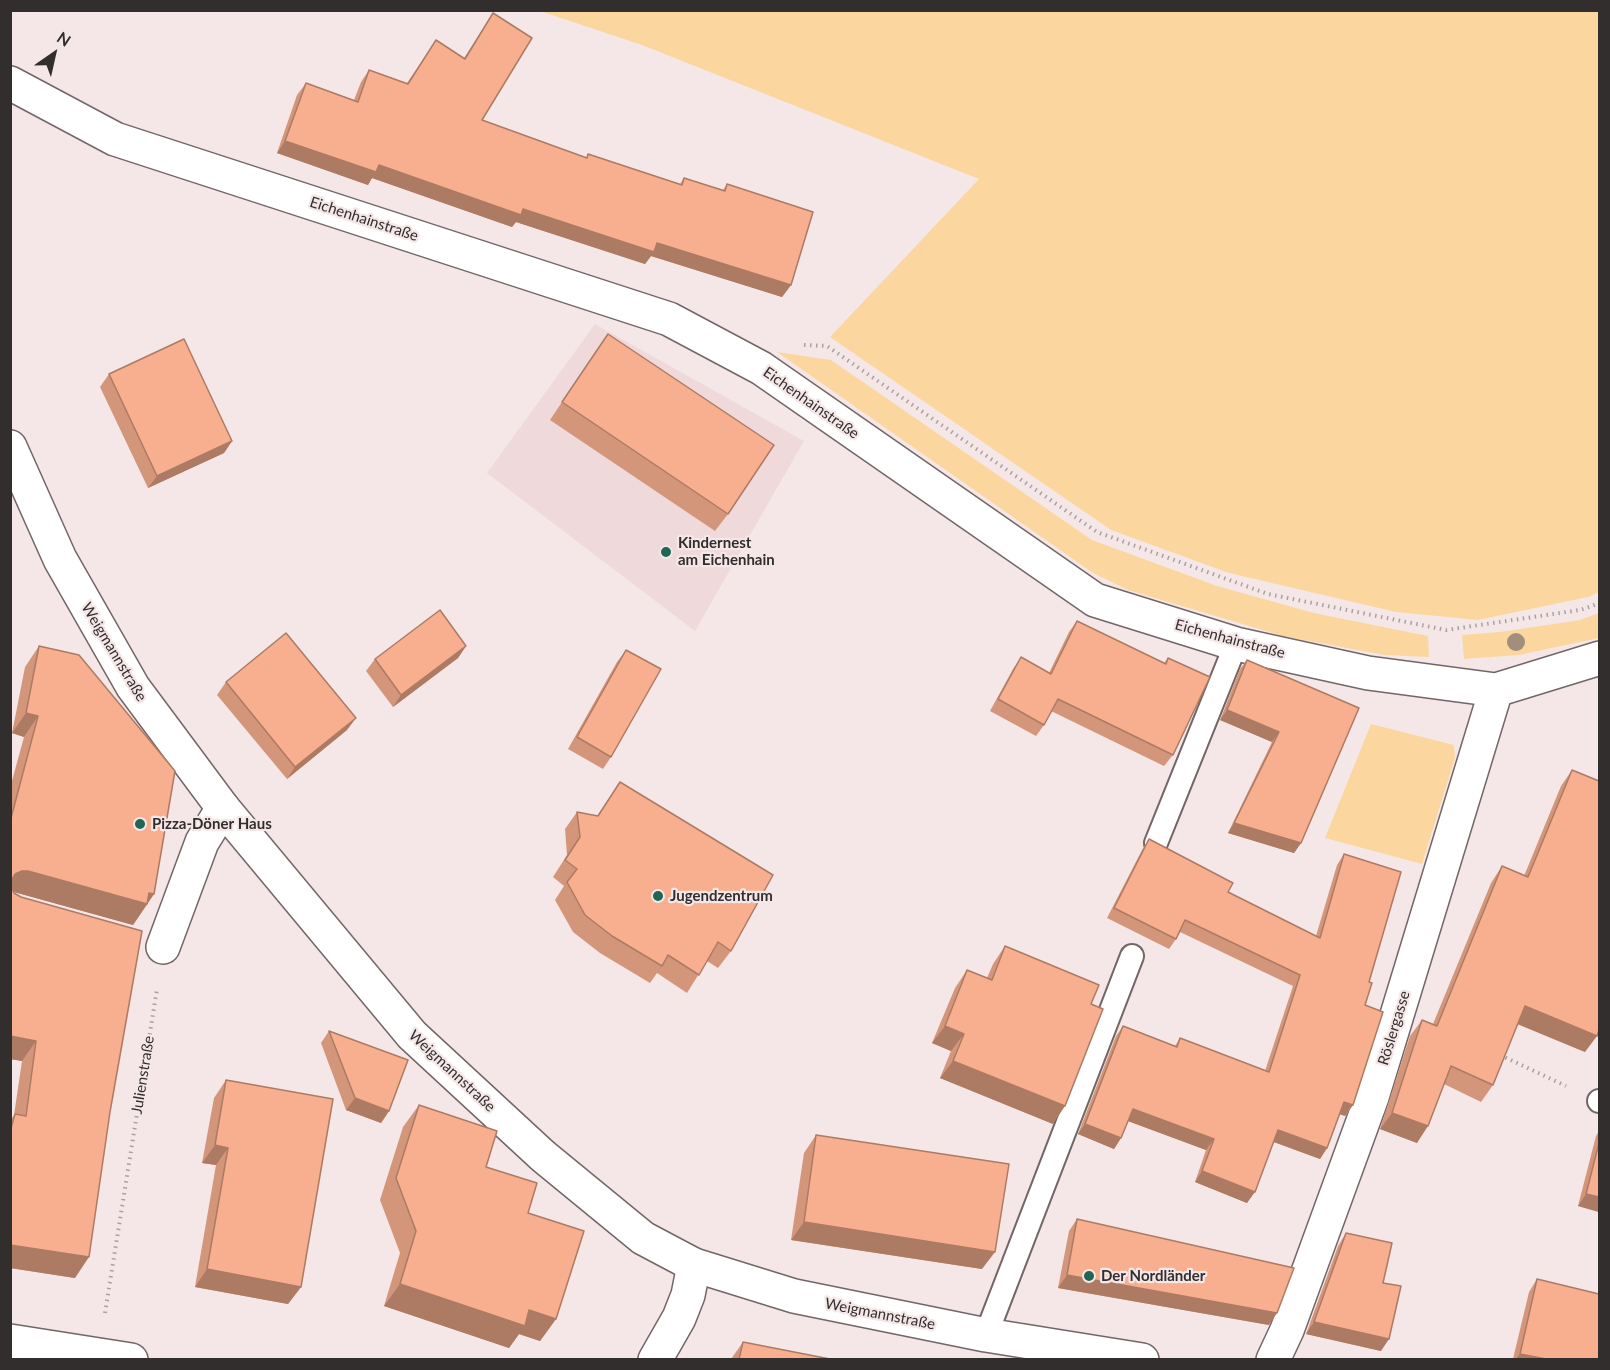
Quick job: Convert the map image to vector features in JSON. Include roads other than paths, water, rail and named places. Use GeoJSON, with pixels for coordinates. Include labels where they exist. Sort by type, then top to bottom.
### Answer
{"type":"FeatureCollection","features":[{"type":"Feature","properties":{"kind":"street","name":"Eichenhainstraße"},"geometry":{"type":"LineString","coordinates":[[10,83],[115,139],[669,319],[761,368],[1095,600],[1236,644],[1368,673],[1496,690],[1599,658]]}},
{"type":"Feature","properties":{"kind":"street","name":"Weigmannstraße"},"geometry":{"type":"LineString","coordinates":[[10,447],[60,559],[133,687],[223,808],[412,1035],[543,1156],[643,1238],[694,1266],[794,1296],[986,1335],[1142,1359]]}},
{"type":"Feature","properties":{"kind":"street","name":"Röslergasse"},"geometry":{"type":"LineString","coordinates":[[1273,1359],[1287,1330],[1372,1097],[1496,690]]}},
{"type":"Feature","properties":{"kind":"street"},"geometry":{"type":"LineString","coordinates":[[152,944],[202,842],[223,808]]}},
{"type":"Feature","properties":{"kind":"street"},"geometry":{"type":"LineString","coordinates":[[655,1359],[679,1318],[688,1294],[694,1266]]}},
{"type":"Feature","properties":{"kind":"street"},"geometry":{"type":"LineString","coordinates":[[10,1341],[131,1359]]}},
{"type":"Feature","properties":{"kind":"lane"},"geometry":{"type":"LineString","coordinates":[[1156,843],[1236,644]]}},
{"type":"Feature","properties":{"kind":"lane"},"geometry":{"type":"LineString","coordinates":[[986,1335],[1132,956]]}},
{"type":"Feature","properties":{"kind":"place","name":"Kindernest am Eichenhain"},"geometry":{"type":"Point","coordinates":[666,552]}},
{"type":"Feature","properties":{"kind":"place","name":"Pizza-Döner Haus"},"geometry":{"type":"Point","coordinates":[140,824]}},
{"type":"Feature","properties":{"kind":"place","name":"Jugendzentrum"},"geometry":{"type":"Point","coordinates":[658,896]}},
{"type":"Feature","properties":{"kind":"place","name":"Der Nordländer"},"geometry":{"type":"Point","coordinates":[1089,1276]}}]}
